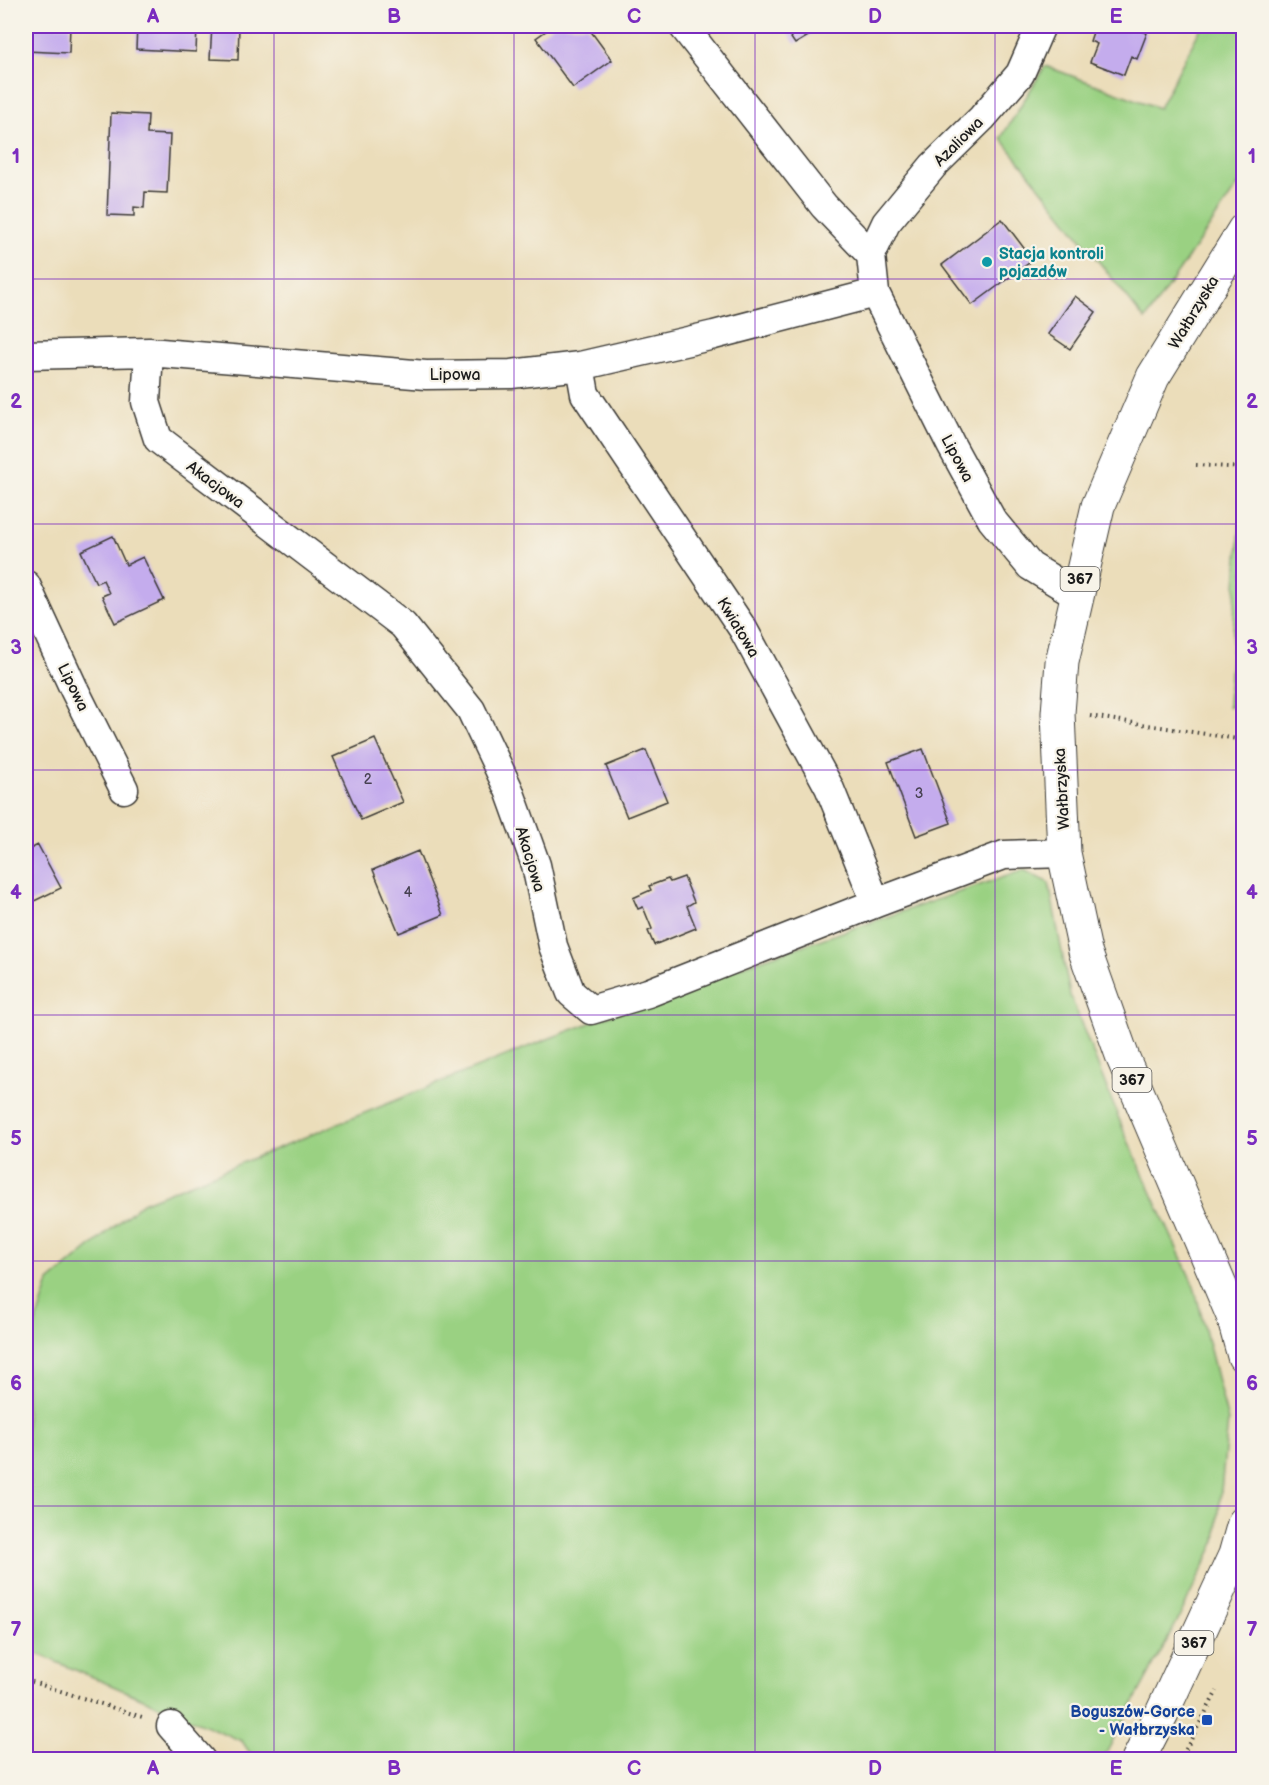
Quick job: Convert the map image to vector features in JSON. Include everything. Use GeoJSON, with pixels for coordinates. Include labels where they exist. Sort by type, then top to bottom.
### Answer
{"type":"FeatureCollection","features":[{"type":"Feature","properties":{"kind":"main road","name":"Wałbrzyska"},"geometry":{"type":"LineString","coordinates":[[1244,230],[1153,377],[1098,506],[1062,662],[1058,713],[1064,853],[1085,951],[1123,1058],[1233,1316],[1244,1356]]}},
{"type":"Feature","properties":{"kind":"main road","name":"367"},"geometry":{"type":"LineString","coordinates":[[1138,1760],[1235,1555],[1244,1523]]}},
{"type":"Feature","properties":{"kind":"street"},"geometry":{"type":"LineString","coordinates":[[683,26],[824,206],[871,255]]}},
{"type":"Feature","properties":{"kind":"street","name":"Azaliowa"},"geometry":{"type":"LineString","coordinates":[[871,255],[885,223],[933,166],[982,118],[1020,74],[1041,26]]}},
{"type":"Feature","properties":{"kind":"street","name":"Lipowa"},"geometry":{"type":"LineString","coordinates":[[871,255],[876,293],[951,445],[992,520],[1029,566],[1076,594]]}},
{"type":"Feature","properties":{"kind":"street","name":"Lipowa"},"geometry":{"type":"LineString","coordinates":[[26,355],[149,352],[426,375],[511,374],[580,366],[876,293]]}},
{"type":"Feature","properties":{"kind":"street","name":"Akacjowa"},"geometry":{"type":"LineString","coordinates":[[149,352],[146,402],[158,439],[403,625],[471,710],[509,790],[536,865],[553,946],[570,993],[591,1010],[648,993],[1004,855],[1064,853]]}},
{"type":"Feature","properties":{"kind":"street","name":"Kwiatowa"},"geometry":{"type":"LineString","coordinates":[[580,366],[585,394],[742,629],[829,788],[876,903]]}},
{"type":"Feature","properties":{"kind":"street","name":"Lipowa"},"geometry":{"type":"LineString","coordinates":[[26,585],[124,789]]}},
{"type":"Feature","properties":{"kind":"street"},"geometry":{"type":"LineString","coordinates":[[171,1726],[201,1760]]}},
{"type":"Feature","properties":{"kind":"path"},"geometry":{"type":"LineString","coordinates":[[1196,465],[1244,468]]}},
{"type":"Feature","properties":{"kind":"path"},"geometry":{"type":"LineString","coordinates":[[1058,713],[1104,717],[1244,740]]}},
{"type":"Feature","properties":{"kind":"path"},"geometry":{"type":"LineString","coordinates":[[26,1680],[171,1726]]}},
{"type":"Feature","properties":{"kind":"path"},"geometry":{"type":"LineString","coordinates":[[1180,1760],[1217,1691]]}},
{"type":"Feature","properties":{"kind":"green space"},"geometry":{"type":"Polygon","coordinates":[[[1202,26],[1243,26],[1243,178],[1145,320],[1001,138],[1045,66],[1159,108],[1202,26]]]}},
{"type":"Feature","properties":{"kind":"green space"},"geometry":{"type":"Polygon","coordinates":[[[1241,512],[1244,512],[1243,707],[1228,706],[1241,512]]]}},
{"type":"Feature","properties":{"kind":"green space"},"geometry":{"type":"Polygon","coordinates":[[[1024,870],[1049,883],[1070,995],[1125,1134],[1194,1286],[1228,1421],[1216,1541],[1178,1620],[1103,1759],[866,1760],[851,1754],[842,1760],[254,1759],[242,1741],[26,1649],[26,1354],[49,1282],[142,1203],[545,1040],[716,975],[1024,870]]]}},
{"type":"Feature","properties":{"kind":"building"},"geometry":{"type":"Polygon","coordinates":[[[26,26],[70,26],[69,53],[26,51],[26,26]]]}},
{"type":"Feature","properties":{"kind":"building"},"geometry":{"type":"Polygon","coordinates":[[[137,26],[197,26],[196,52],[136,49],[137,26]]]}},
{"type":"Feature","properties":{"kind":"building"},"geometry":{"type":"Polygon","coordinates":[[[212,26],[239,26],[238,60],[210,59],[212,26]]]}},
{"type":"Feature","properties":{"kind":"building"},"geometry":{"type":"Polygon","coordinates":[[[553,26],[587,26],[612,60],[573,88],[536,38],[553,26]]]}},
{"type":"Feature","properties":{"kind":"building"},"geometry":{"type":"Polygon","coordinates":[[[783,26],[825,26],[795,44],[783,26]]]}},
{"type":"Feature","properties":{"kind":"building"},"geometry":{"type":"Polygon","coordinates":[[[1095,26],[1135,26],[1147,33],[1137,59],[1131,56],[1124,75],[1090,62],[1097,44],[1090,41],[1095,26]]]}},
{"type":"Feature","properties":{"kind":"building"},"geometry":{"type":"Polygon","coordinates":[[[111,113],[148,115],[147,134],[170,135],[167,193],[145,192],[144,208],[134,207],[134,216],[107,215],[111,113]]]}},
{"type":"Feature","properties":{"kind":"building","name":"Stacja kontroli pojazdów"},"geometry":{"type":"Polygon","coordinates":[[[1002,219],[1033,260],[972,305],[942,265],[1002,219]]]}},
{"type":"Feature","properties":{"kind":"building"},"geometry":{"type":"Polygon","coordinates":[[[1075,296],[1096,312],[1070,349],[1048,334],[1075,296]]]}},
{"type":"Feature","properties":{"kind":"building"},"geometry":{"type":"Polygon","coordinates":[[[113,536],[126,565],[143,557],[164,600],[115,623],[102,596],[109,593],[103,580],[96,583],[81,551],[113,536]]]}},
{"type":"Feature","properties":{"kind":"building"},"geometry":{"type":"Polygon","coordinates":[[[375,739],[403,802],[361,820],[333,757],[375,739]]]}},
{"type":"Feature","properties":{"kind":"building"},"geometry":{"type":"Polygon","coordinates":[[[923,749],[951,823],[916,836],[888,762],[923,749]]]}},
{"type":"Feature","properties":{"kind":"building"},"geometry":{"type":"Polygon","coordinates":[[[646,750],[667,801],[627,817],[606,766],[646,750]]]}},
{"type":"Feature","properties":{"kind":"building"},"geometry":{"type":"Polygon","coordinates":[[[38,845],[61,888],[26,905],[26,851],[38,845]]]}},
{"type":"Feature","properties":{"kind":"building"},"geometry":{"type":"Polygon","coordinates":[[[418,851],[443,915],[399,933],[373,870],[418,851]]]}},
{"type":"Feature","properties":{"kind":"building"},"geometry":{"type":"Polygon","coordinates":[[[684,877],[694,902],[687,906],[696,928],[654,945],[648,931],[652,929],[643,907],[638,909],[633,898],[651,890],[649,886],[668,879],[670,882],[684,877]]]}},
{"type":"Feature","properties":{"kind":"place","name":"Stacja kontroli pojazdów"},"geometry":{"type":"Point","coordinates":[987,262]}},
{"type":"Feature","properties":{"kind":"place","name":"Boguszów-Gorce - Wałbrzyska"},"geometry":{"type":"Point","coordinates":[1207,1720]}}]}
